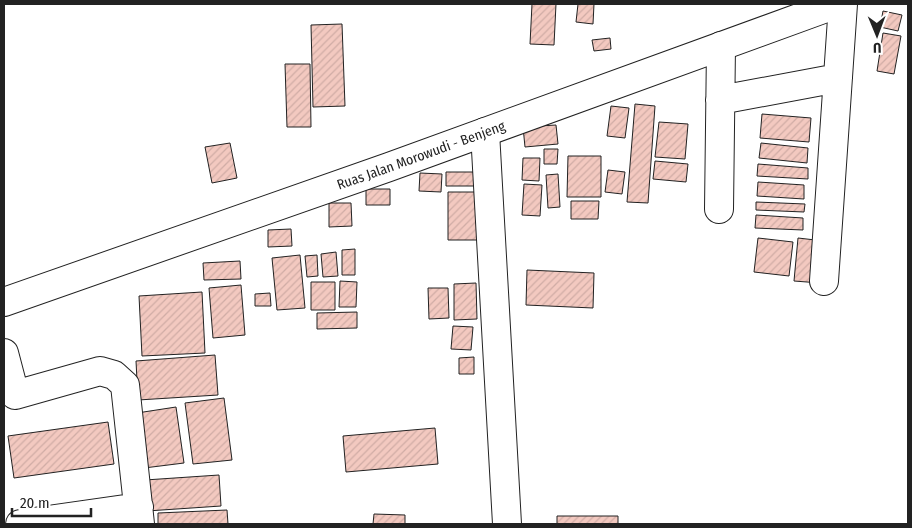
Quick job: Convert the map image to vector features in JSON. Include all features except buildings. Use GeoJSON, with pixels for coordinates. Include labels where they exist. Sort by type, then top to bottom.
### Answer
{"type":"FeatureCollection","features":[{"type":"Feature","properties":{"kind":"main road","name":"Ruas Jalan Morowudi - Benjeng"},"geometry":{"type":"LineString","coordinates":[[4,302],[485,132],[837,4]]}},
{"type":"Feature","properties":{"kind":"main road"},"geometry":{"type":"LineString","coordinates":[[824,281],[844,4]]}},
{"type":"Feature","properties":{"kind":"main road"},"geometry":{"type":"LineString","coordinates":[[719,208],[721,46]]}},
{"type":"Feature","properties":{"kind":"main road"},"geometry":{"type":"LineString","coordinates":[[720,100],[838,78]]}},
{"type":"Feature","properties":{"kind":"main road"},"geometry":{"type":"LineString","coordinates":[[485,132],[507,524]]}},
{"type":"Feature","properties":{"kind":"main road"},"geometry":{"type":"LineString","coordinates":[[4,353],[9,396],[100,371],[114,375],[125,385],[139,516],[20,524]]}}]}
